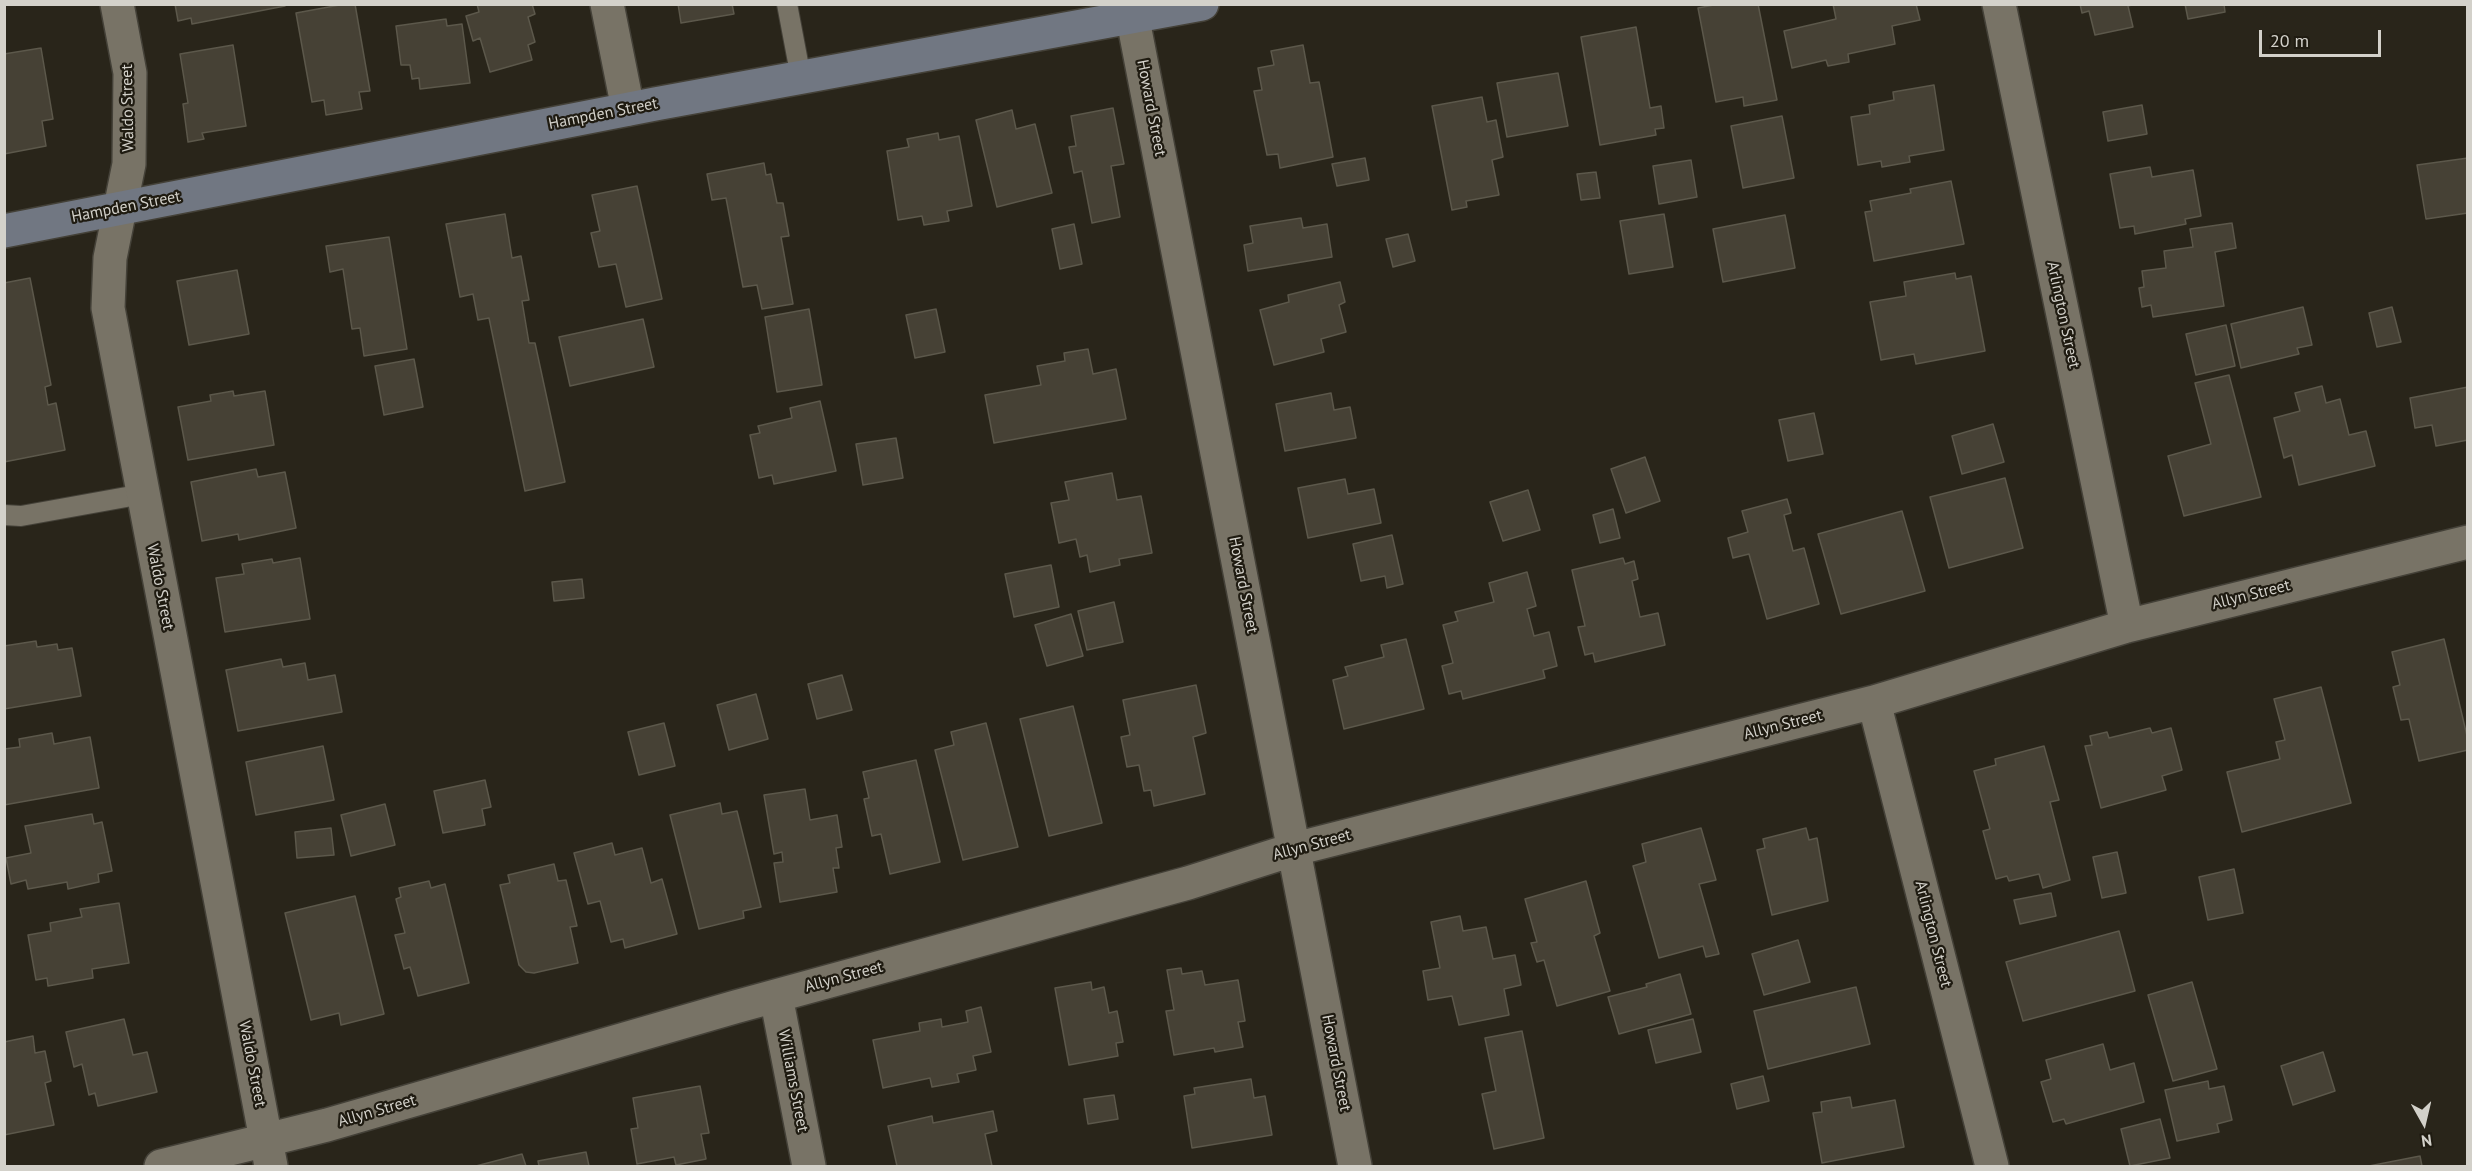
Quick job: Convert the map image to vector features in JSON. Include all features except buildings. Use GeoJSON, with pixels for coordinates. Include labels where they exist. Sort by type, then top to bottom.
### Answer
{"type":"FeatureCollection","features":[{"type":"Feature","properties":{"kind":"main road","name":"Hampden Street"},"geometry":{"type":"LineString","coordinates":[[4,231],[628,109],[801,78],[1131,11],[1202,4]]}},
{"type":"Feature","properties":{"kind":"street","name":"Waldo Street"},"geometry":{"type":"LineString","coordinates":[[117,4],[130,72],[129,164],[110,258],[108,308],[269,1154]]}},
{"type":"Feature","properties":{"kind":"street"},"geometry":{"type":"LineString","coordinates":[[607,4],[628,109]]}},
{"type":"Feature","properties":{"kind":"street","name":"Arlington Street"},"geometry":{"type":"LineString","coordinates":[[1999,4],[2127,626]]}},
{"type":"Feature","properties":{"kind":"street","name":"Howard Street"},"geometry":{"type":"LineString","coordinates":[[1131,11],[1355,1167]]}},
{"type":"Feature","properties":{"kind":"street","name":"Allyn Street"},"geometry":{"type":"LineString","coordinates":[[161,1167],[269,1154],[327,1125],[776,996],[1188,883],[1295,849],[1874,702],[2127,626],[2468,542]]}},
{"type":"Feature","properties":{"kind":"street","name":"Arlington Street"},"geometry":{"type":"LineString","coordinates":[[1874,702],[1992,1167]]}},
{"type":"Feature","properties":{"kind":"street","name":"Williams Street"},"geometry":{"type":"LineString","coordinates":[[776,996],[809,1167]]}},
{"type":"Feature","properties":{"kind":"lane"},"geometry":{"type":"LineString","coordinates":[[787,4],[801,78]]}},
{"type":"Feature","properties":{"kind":"lane"},"geometry":{"type":"LineString","coordinates":[[4,515],[21,516],[142,494]]}}]}
